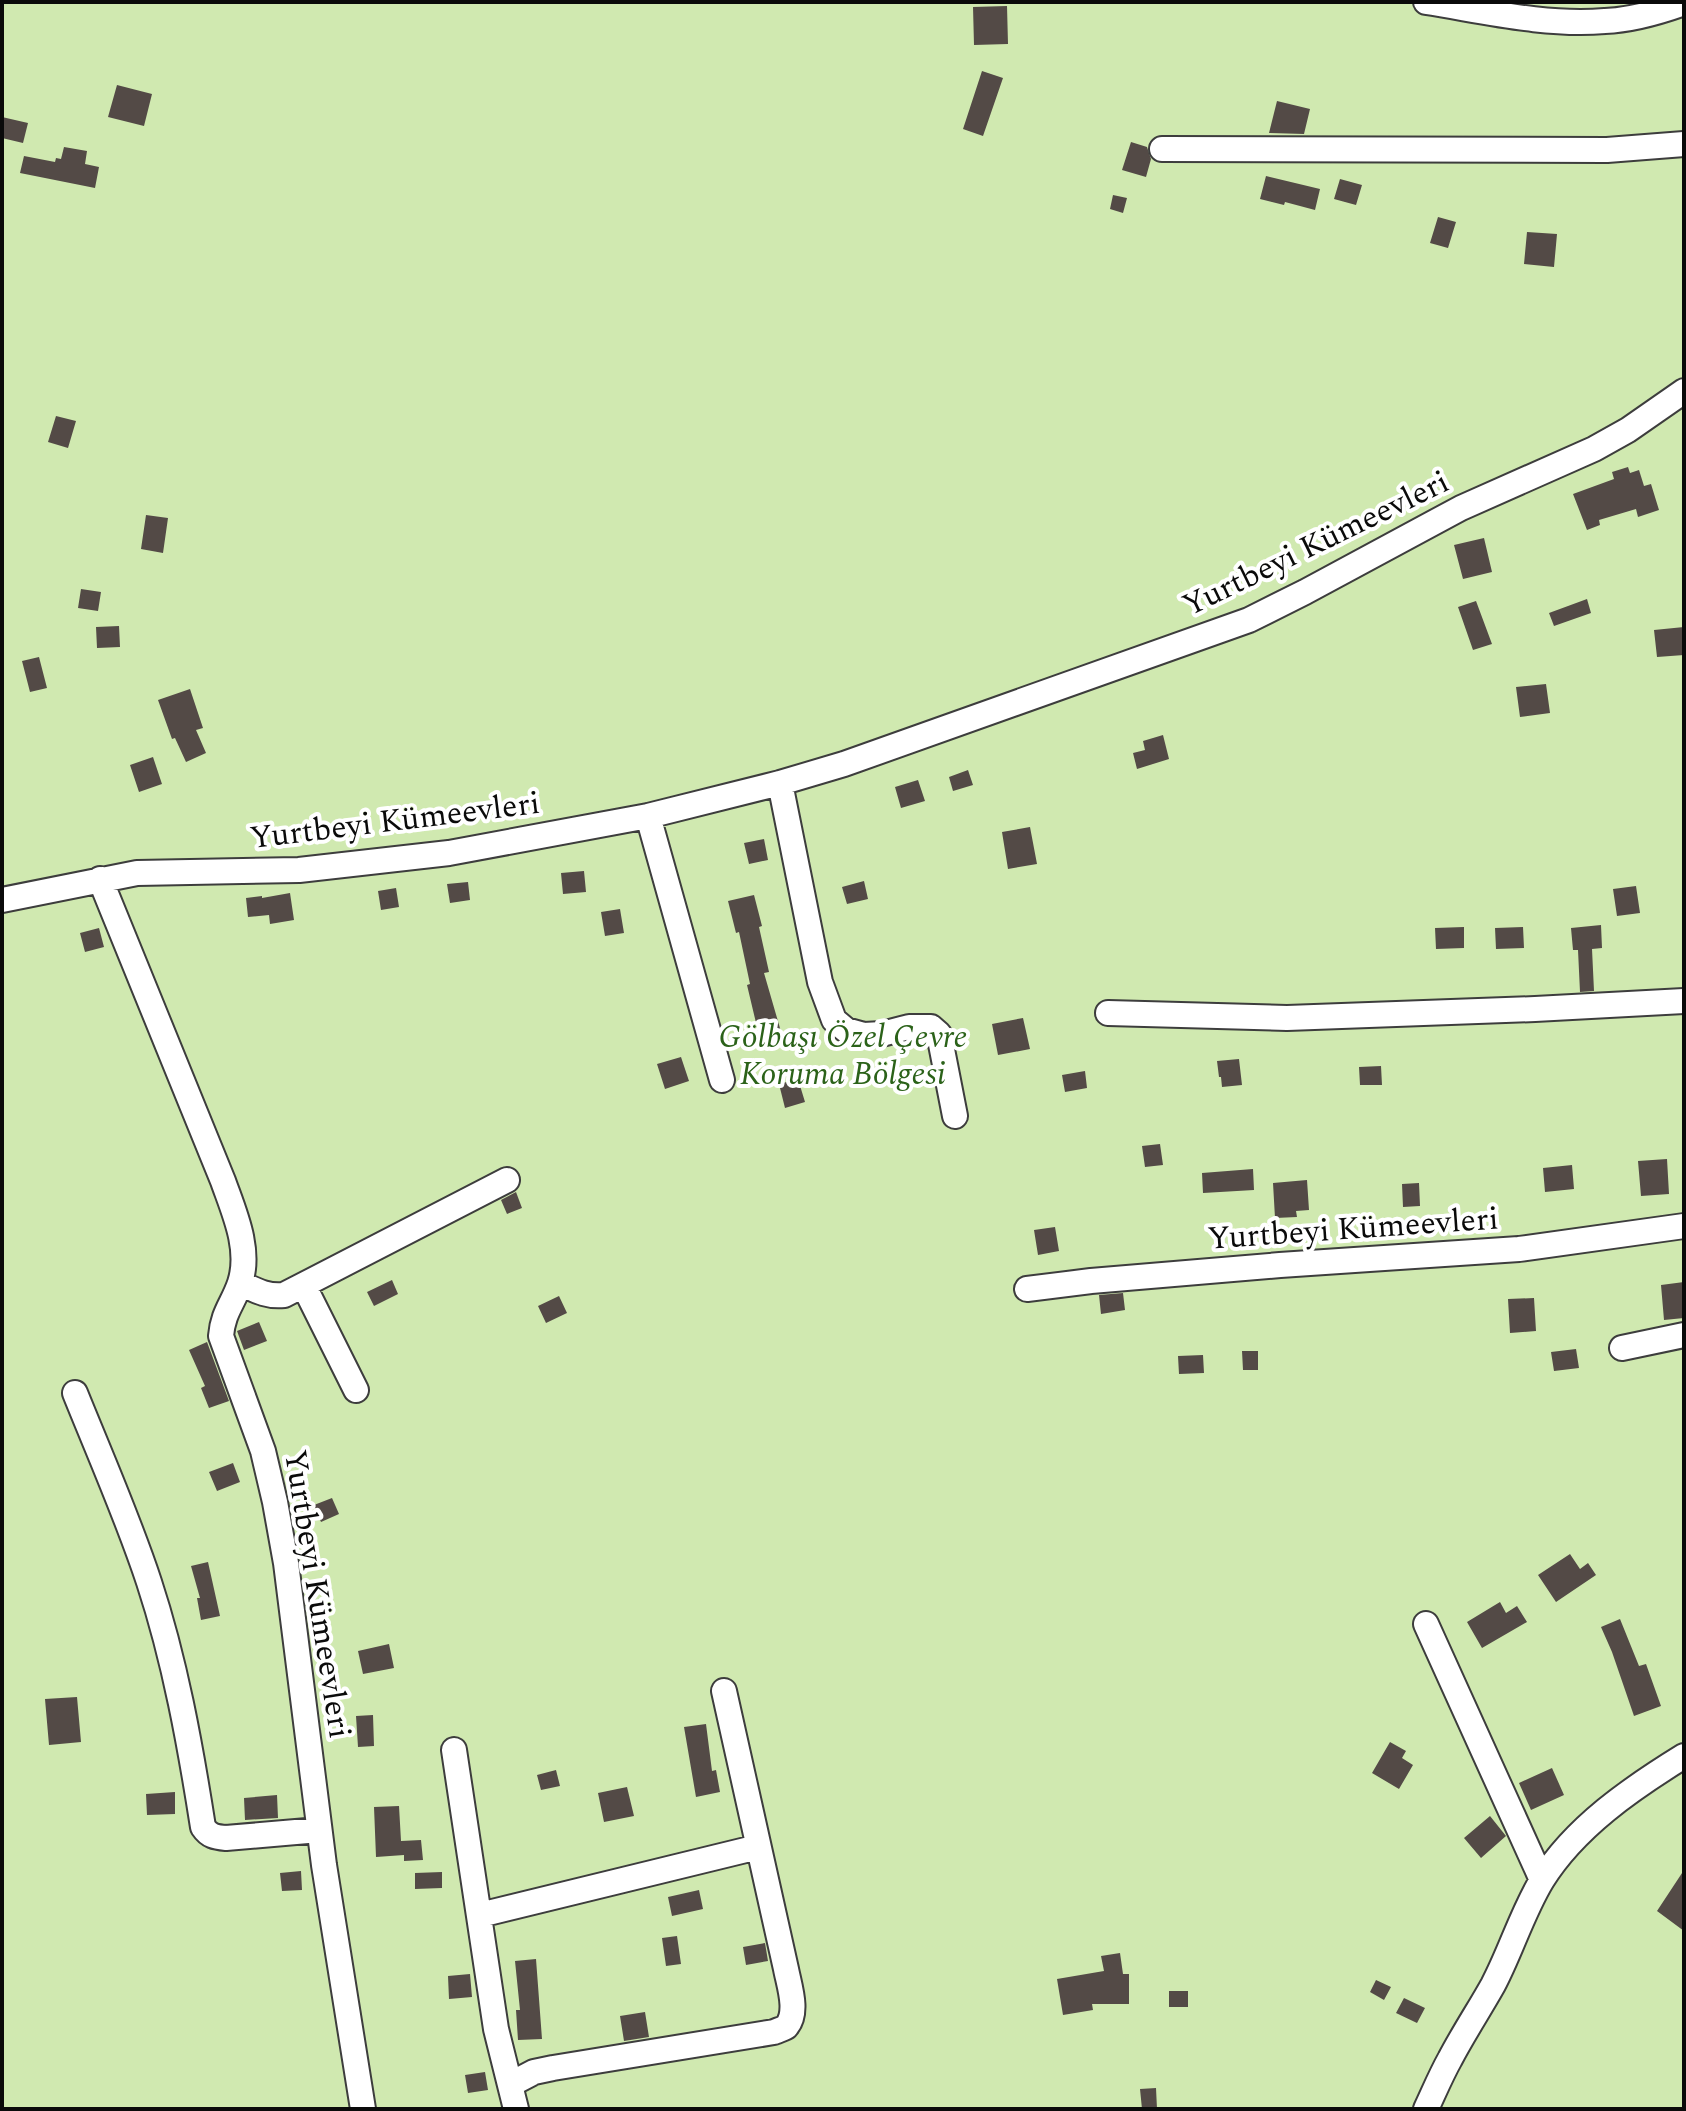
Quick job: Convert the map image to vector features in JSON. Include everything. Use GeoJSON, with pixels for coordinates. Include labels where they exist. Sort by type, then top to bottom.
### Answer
{"type":"FeatureCollection","features":[{"type":"Feature","properties":{"kind":"street"},"geometry":{"type":"LineString","coordinates":[[1426,2],[1569,22],[1631,18],[1684,3]]}},
{"type":"Feature","properties":{"kind":"street"},"geometry":{"type":"LineString","coordinates":[[1162,149],[1607,150],[1684,144]]}},
{"type":"Feature","properties":{"kind":"street","name":"Yurtbeyi Kümeevleri"},"geometry":{"type":"LineString","coordinates":[[2,900],[100,879],[156,871],[255,872],[449,853],[648,816],[780,783],[870,756],[1249,620],[1452,513],[1594,449],[1628,430],[1684,391]]}},
{"type":"Feature","properties":{"kind":"street"},"geometry":{"type":"LineString","coordinates":[[780,783],[820,982],[834,1020],[846,1030],[864,1035],[931,1027],[939,1034],[955,1116]]}},
{"type":"Feature","properties":{"kind":"street"},"geometry":{"type":"LineString","coordinates":[[648,816],[722,1080]]}},
{"type":"Feature","properties":{"kind":"street","name":"Yurtbeyi Kümeevleri"},"geometry":{"type":"LineString","coordinates":[[100,879],[240,1229],[243,1264],[240,1283],[222,1322],[221,1336],[263,1451],[275,1502],[286,1563],[319,1830],[363,2109]]}},
{"type":"Feature","properties":{"kind":"street"},"geometry":{"type":"LineString","coordinates":[[1108,1013],[1287,1018],[1684,1001]]}},
{"type":"Feature","properties":{"kind":"street"},"geometry":{"type":"LineString","coordinates":[[240,1283],[262,1294],[284,1295],[507,1180]]}},
{"type":"Feature","properties":{"kind":"street","name":"Yurtbeyi Kümeevleri"},"geometry":{"type":"LineString","coordinates":[[1027,1289],[1280,1265],[1519,1249],[1684,1226]]}},
{"type":"Feature","properties":{"kind":"street"},"geometry":{"type":"LineString","coordinates":[[304,1286],[356,1390]]}},
{"type":"Feature","properties":{"kind":"street"},"geometry":{"type":"LineString","coordinates":[[1622,1348],[1684,1335]]}},
{"type":"Feature","properties":{"kind":"street"},"geometry":{"type":"LineString","coordinates":[[75,1393],[149,1582],[185,1719],[203,1827],[214,1837],[226,1838],[319,1830]]}},
{"type":"Feature","properties":{"kind":"street"},"geometry":{"type":"LineString","coordinates":[[1426,1624],[1542,1880]]}},
{"type":"Feature","properties":{"kind":"street"},"geometry":{"type":"LineString","coordinates":[[511,2084],[534,2072],[553,2068],[774,2032],[786,2027],[792,2011],[790,1995],[724,1691]]}},
{"type":"Feature","properties":{"kind":"street"},"geometry":{"type":"LineString","coordinates":[[454,1750],[496,2029],[516,2109]]}},
{"type":"Feature","properties":{"kind":"street"},"geometry":{"type":"LineString","coordinates":[[1426,2109],[1494,1983],[1542,1880],[1575,1838],[1600,1816],[1684,1756]]}},
{"type":"Feature","properties":{"kind":"street"},"geometry":{"type":"LineString","coordinates":[[480,1915],[758,1847]]}},
{"type":"Feature","properties":{"kind":"green space","name":"Gölbaşı Özel Çevre Koruma Bölgesi"},"geometry":{"type":"Polygon","coordinates":[[[2,2],[1684,2],[1684,2109],[2,2109],[2,2]]]}},
{"type":"Feature","properties":{"kind":"building"},"geometry":{"type":"Polygon","coordinates":[[[1007,6],[1008,44],[974,45],[973,7],[1007,6]]]}},
{"type":"Feature","properties":{"kind":"building"},"geometry":{"type":"Polygon","coordinates":[[[982,71],[1003,78],[983,136],[963,129],[982,71]]]}},
{"type":"Feature","properties":{"kind":"building"},"geometry":{"type":"Polygon","coordinates":[[[117,85],[152,94],[144,126],[108,117],[117,85]]]}},
{"type":"Feature","properties":{"kind":"building"},"geometry":{"type":"Polygon","coordinates":[[[1277,101],[1310,109],[1304,134],[1269,133],[1277,101]]]}},
{"type":"Feature","properties":{"kind":"building"},"geometry":{"type":"Polygon","coordinates":[[[2,117],[28,123],[23,143],[2,138],[2,117]]]}},
{"type":"Feature","properties":{"kind":"building"},"geometry":{"type":"Polygon","coordinates":[[[1131,142],[1147,147],[1151,159],[1146,177],[1122,170],[1131,142]]]}},
{"type":"Feature","properties":{"kind":"building"},"geometry":{"type":"Polygon","coordinates":[[[64,147],[87,151],[85,164],[99,167],[95,188],[20,173],[24,156],[55,162],[56,158],[61,159],[64,147]]]}},
{"type":"Feature","properties":{"kind":"building"},"geometry":{"type":"Polygon","coordinates":[[[1266,176],[1320,189],[1315,210],[1260,199],[1266,176]]]}},
{"type":"Feature","properties":{"kind":"building"},"geometry":{"type":"Polygon","coordinates":[[[1340,179],[1362,185],[1356,205],[1334,199],[1340,179]]]}},
{"type":"Feature","properties":{"kind":"building"},"geometry":{"type":"Polygon","coordinates":[[[1113,195],[1127,198],[1123,213],[1110,209],[1113,195]]]}},
{"type":"Feature","properties":{"kind":"building"},"geometry":{"type":"Polygon","coordinates":[[[1438,217],[1456,222],[1448,248],[1430,243],[1438,217]]]}},
{"type":"Feature","properties":{"kind":"building"},"geometry":{"type":"Polygon","coordinates":[[[1527,232],[1557,234],[1554,267],[1524,264],[1527,232]]]}},
{"type":"Feature","properties":{"kind":"building"},"geometry":{"type":"Polygon","coordinates":[[[56,416],[76,421],[68,448],[48,442],[56,416]]]}},
{"type":"Feature","properties":{"kind":"building"},"geometry":{"type":"Polygon","coordinates":[[[1628,467],[1630,473],[1639,470],[1644,486],[1651,484],[1659,510],[1638,517],[1636,509],[1599,520],[1600,525],[1587,530],[1573,494],[1614,479],[1612,472],[1628,467]]]}},
{"type":"Feature","properties":{"kind":"building"},"geometry":{"type":"Polygon","coordinates":[[[146,515],[168,518],[163,553],[141,549],[146,515]]]}},
{"type":"Feature","properties":{"kind":"building"},"geometry":{"type":"Polygon","coordinates":[[[1484,538],[1492,572],[1463,579],[1454,545],[1484,538]]]}},
{"type":"Feature","properties":{"kind":"building"},"geometry":{"type":"Polygon","coordinates":[[[81,589],[101,592],[98,611],[78,608],[81,589]]]}},
{"type":"Feature","properties":{"kind":"building"},"geometry":{"type":"Polygon","coordinates":[[[1587,599],[1591,613],[1554,626],[1549,613],[1587,599]]]}},
{"type":"Feature","properties":{"kind":"building"},"geometry":{"type":"Polygon","coordinates":[[[1476,601],[1492,644],[1473,650],[1458,607],[1476,601]]]}},
{"type":"Feature","properties":{"kind":"building"},"geometry":{"type":"Polygon","coordinates":[[[119,626],[120,647],[97,648],[96,627],[119,626]]]}},
{"type":"Feature","properties":{"kind":"building"},"geometry":{"type":"Polygon","coordinates":[[[1684,627],[1684,655],[1657,657],[1654,630],[1684,627]]]}},
{"type":"Feature","properties":{"kind":"building"},"geometry":{"type":"Polygon","coordinates":[[[39,657],[47,688],[30,692],[22,661],[39,657]]]}},
{"type":"Feature","properties":{"kind":"building"},"geometry":{"type":"Polygon","coordinates":[[[1546,684],[1550,713],[1520,717],[1516,687],[1546,684]]]}},
{"type":"Feature","properties":{"kind":"building"},"geometry":{"type":"Polygon","coordinates":[[[190,689],[203,728],[196,730],[206,753],[186,762],[175,738],[172,739],[158,700],[190,689]]]}},
{"type":"Feature","properties":{"kind":"building"},"geometry":{"type":"Polygon","coordinates":[[[1163,735],[1169,759],[1137,769],[1133,753],[1145,750],[1143,741],[1163,735]]]}},
{"type":"Feature","properties":{"kind":"building"},"geometry":{"type":"Polygon","coordinates":[[[153,757],[162,784],[139,792],[130,765],[153,757]]]}},
{"type":"Feature","properties":{"kind":"building"},"geometry":{"type":"Polygon","coordinates":[[[968,770],[973,785],[953,791],[949,777],[968,770]]]}},
{"type":"Feature","properties":{"kind":"building"},"geometry":{"type":"Polygon","coordinates":[[[918,780],[925,801],[901,808],[895,787],[918,780]]]}},
{"type":"Feature","properties":{"kind":"building"},"geometry":{"type":"Polygon","coordinates":[[[1030,827],[1037,864],[1008,869],[1002,832],[1030,827]]]}},
{"type":"Feature","properties":{"kind":"building"},"geometry":{"type":"Polygon","coordinates":[[[764,839],[768,860],[749,864],[744,843],[764,839]]]}},
{"type":"Feature","properties":{"kind":"building"},"geometry":{"type":"Polygon","coordinates":[[[584,871],[586,892],[563,894],[561,873],[584,871]]]}},
{"type":"Feature","properties":{"kind":"building"},"geometry":{"type":"Polygon","coordinates":[[[864,881],[868,899],[847,904],[842,887],[864,881]]]}},
{"type":"Feature","properties":{"kind":"building"},"geometry":{"type":"Polygon","coordinates":[[[468,882],[470,900],[450,903],[447,884],[468,882]]]}},
{"type":"Feature","properties":{"kind":"building"},"geometry":{"type":"Polygon","coordinates":[[[1636,886],[1640,913],[1617,916],[1613,889],[1636,886]]]}},
{"type":"Feature","properties":{"kind":"building"},"geometry":{"type":"Polygon","coordinates":[[[396,888],[399,907],[381,910],[378,891],[396,888]]]}},
{"type":"Feature","properties":{"kind":"building"},"geometry":{"type":"Polygon","coordinates":[[[290,893],[294,920],[270,924],[269,915],[248,917],[246,898],[290,893]]]}},
{"type":"Feature","properties":{"kind":"building"},"geometry":{"type":"Polygon","coordinates":[[[754,895],[769,972],[764,973],[784,1042],[762,1048],[747,985],[750,984],[739,932],[736,933],[728,901],[754,895]]]}},
{"type":"Feature","properties":{"kind":"building"},"geometry":{"type":"Polygon","coordinates":[[[620,909],[624,933],[605,936],[601,912],[620,909]]]}},
{"type":"Feature","properties":{"kind":"building"},"geometry":{"type":"Polygon","coordinates":[[[1601,925],[1602,948],[1592,949],[1594,991],[1580,992],[1578,950],[1573,950],[1571,928],[1601,925]]]}},
{"type":"Feature","properties":{"kind":"building"},"geometry":{"type":"Polygon","coordinates":[[[1464,927],[1464,948],[1436,949],[1435,928],[1464,927]]]}},
{"type":"Feature","properties":{"kind":"building"},"geometry":{"type":"Polygon","coordinates":[[[1523,927],[1524,948],[1496,949],[1495,928],[1523,927]]]}},
{"type":"Feature","properties":{"kind":"building"},"geometry":{"type":"Polygon","coordinates":[[[99,928],[104,947],[85,952],[80,933],[99,928]]]}},
{"type":"Feature","properties":{"kind":"building"},"geometry":{"type":"Polygon","coordinates":[[[1023,1018],[1030,1049],[998,1055],[992,1024],[1023,1018]]]}},
{"type":"Feature","properties":{"kind":"building"},"geometry":{"type":"Polygon","coordinates":[[[681,1057],[689,1081],[665,1089],[657,1064],[681,1057]]]}},
{"type":"Feature","properties":{"kind":"building"},"geometry":{"type":"Polygon","coordinates":[[[1239,1059],[1242,1085],[1222,1087],[1217,1061],[1239,1059]]]}},
{"type":"Feature","properties":{"kind":"building"},"geometry":{"type":"Polygon","coordinates":[[[1381,1066],[1382,1085],[1360,1085],[1359,1067],[1381,1066]]]}},
{"type":"Feature","properties":{"kind":"building"},"geometry":{"type":"Polygon","coordinates":[[[1085,1071],[1087,1088],[1065,1092],[1062,1075],[1085,1071]]]}},
{"type":"Feature","properties":{"kind":"building"},"geometry":{"type":"Polygon","coordinates":[[[798,1079],[805,1102],[785,1108],[779,1084],[798,1079]]]}},
{"type":"Feature","properties":{"kind":"building"},"geometry":{"type":"Polygon","coordinates":[[[1160,1144],[1163,1165],[1145,1167],[1142,1146],[1160,1144]]]}},
{"type":"Feature","properties":{"kind":"building"},"geometry":{"type":"Polygon","coordinates":[[[1667,1159],[1669,1194],[1641,1196],[1638,1161],[1667,1159]]]}},
{"type":"Feature","properties":{"kind":"building"},"geometry":{"type":"Polygon","coordinates":[[[1572,1165],[1574,1189],[1545,1192],[1543,1168],[1572,1165]]]}},
{"type":"Feature","properties":{"kind":"building"},"geometry":{"type":"Polygon","coordinates":[[[1253,1169],[1254,1190],[1203,1193],[1202,1173],[1253,1169]]]}},
{"type":"Feature","properties":{"kind":"building"},"geometry":{"type":"Polygon","coordinates":[[[1307,1180],[1309,1210],[1296,1211],[1297,1217],[1275,1218],[1273,1183],[1307,1180]]]}},
{"type":"Feature","properties":{"kind":"building"},"geometry":{"type":"Polygon","coordinates":[[[1419,1183],[1420,1206],[1403,1207],[1402,1184],[1419,1183]]]}},
{"type":"Feature","properties":{"kind":"building"},"geometry":{"type":"Polygon","coordinates":[[[516,1192],[522,1208],[507,1214],[501,1200],[516,1192]]]}},
{"type":"Feature","properties":{"kind":"building"},"geometry":{"type":"Polygon","coordinates":[[[1055,1227],[1059,1251],[1038,1255],[1034,1230],[1055,1227]]]}},
{"type":"Feature","properties":{"kind":"building"},"geometry":{"type":"Polygon","coordinates":[[[392,1280],[398,1294],[374,1306],[367,1292],[392,1280]]]}},
{"type":"Feature","properties":{"kind":"building"},"geometry":{"type":"Polygon","coordinates":[[[1684,1282],[1684,1318],[1664,1320],[1661,1285],[1684,1282]]]}},
{"type":"Feature","properties":{"kind":"building"},"geometry":{"type":"Polygon","coordinates":[[[1123,1293],[1125,1310],[1101,1314],[1099,1295],[1123,1293]]]}},
{"type":"Feature","properties":{"kind":"building"},"geometry":{"type":"Polygon","coordinates":[[[559,1296],[567,1313],[546,1323],[538,1306],[559,1296]]]}},
{"type":"Feature","properties":{"kind":"building"},"geometry":{"type":"Polygon","coordinates":[[[1534,1298],[1536,1331],[1510,1333],[1508,1299],[1534,1298]]]}},
{"type":"Feature","properties":{"kind":"building"},"geometry":{"type":"Polygon","coordinates":[[[259,1322],[267,1341],[244,1350],[237,1331],[259,1322]]]}},
{"type":"Feature","properties":{"kind":"building"},"geometry":{"type":"Polygon","coordinates":[[[207,1342],[229,1401],[209,1408],[201,1388],[205,1386],[189,1350],[207,1342]]]}},
{"type":"Feature","properties":{"kind":"building"},"geometry":{"type":"Polygon","coordinates":[[[1576,1349],[1579,1368],[1554,1371],[1551,1352],[1576,1349]]]}},
{"type":"Feature","properties":{"kind":"building"},"geometry":{"type":"Polygon","coordinates":[[[1242,1351],[1258,1351],[1258,1370],[1243,1370],[1242,1351]]]}},
{"type":"Feature","properties":{"kind":"building"},"geometry":{"type":"Polygon","coordinates":[[[1203,1355],[1204,1373],[1179,1374],[1178,1356],[1203,1355]]]}},
{"type":"Feature","properties":{"kind":"building"},"geometry":{"type":"Polygon","coordinates":[[[233,1463],[240,1482],[217,1491],[209,1472],[233,1463]]]}},
{"type":"Feature","properties":{"kind":"building"},"geometry":{"type":"Polygon","coordinates":[[[332,1498],[339,1514],[321,1522],[314,1505],[332,1498]]]}},
{"type":"Feature","properties":{"kind":"building"},"geometry":{"type":"Polygon","coordinates":[[[1570,1554],[1580,1569],[1588,1563],[1596,1575],[1556,1602],[1538,1575],[1570,1554]]]}},
{"type":"Feature","properties":{"kind":"building"},"geometry":{"type":"Polygon","coordinates":[[[208,1562],[220,1616],[201,1620],[197,1598],[200,1598],[191,1566],[208,1562]]]}},
{"type":"Feature","properties":{"kind":"building"},"geometry":{"type":"Polygon","coordinates":[[[1500,1602],[1506,1613],[1517,1606],[1527,1622],[1482,1648],[1467,1622],[1500,1602]]]}},
{"type":"Feature","properties":{"kind":"building"},"geometry":{"type":"Polygon","coordinates":[[[1620,1619],[1639,1666],[1646,1664],[1661,1706],[1634,1716],[1601,1627],[1620,1619]]]}},
{"type":"Feature","properties":{"kind":"building"},"geometry":{"type":"Polygon","coordinates":[[[389,1644],[394,1668],[363,1674],[358,1651],[389,1644]]]}},
{"type":"Feature","properties":{"kind":"building"},"geometry":{"type":"Polygon","coordinates":[[[77,1697],[81,1742],[49,1745],[45,1699],[77,1697]]]}},
{"type":"Feature","properties":{"kind":"building"},"geometry":{"type":"Polygon","coordinates":[[[373,1715],[374,1746],[358,1747],[356,1716],[373,1715]]]}},
{"type":"Feature","properties":{"kind":"building"},"geometry":{"type":"Polygon","coordinates":[[[706,1724],[712,1771],[716,1770],[720,1792],[696,1797],[684,1727],[706,1724]]]}},
{"type":"Feature","properties":{"kind":"building"},"geometry":{"type":"Polygon","coordinates":[[[1390,1742],[1406,1751],[1402,1758],[1413,1765],[1399,1789],[1372,1773],[1390,1742]]]}},
{"type":"Feature","properties":{"kind":"building"},"geometry":{"type":"Polygon","coordinates":[[[1552,1768],[1564,1795],[1531,1810],[1519,1783],[1552,1768]]]}},
{"type":"Feature","properties":{"kind":"building"},"geometry":{"type":"Polygon","coordinates":[[[556,1770],[560,1786],[541,1790],[537,1775],[556,1770]]]}},
{"type":"Feature","properties":{"kind":"building"},"geometry":{"type":"Polygon","coordinates":[[[627,1787],[634,1816],[604,1822],[598,1793],[627,1787]]]}},
{"type":"Feature","properties":{"kind":"building"},"geometry":{"type":"Polygon","coordinates":[[[175,1792],[175,1814],[147,1815],[146,1794],[175,1792]]]}},
{"type":"Feature","properties":{"kind":"building"},"geometry":{"type":"Polygon","coordinates":[[[277,1795],[278,1818],[245,1820],[244,1798],[277,1795]]]}},
{"type":"Feature","properties":{"kind":"building"},"geometry":{"type":"Polygon","coordinates":[[[399,1806],[401,1841],[421,1840],[423,1860],[404,1861],[404,1855],[376,1857],[374,1807],[399,1806]]]}},
{"type":"Feature","properties":{"kind":"building"},"geometry":{"type":"Polygon","coordinates":[[[1490,1816],[1506,1836],[1481,1858],[1464,1838],[1490,1816]]]}},
{"type":"Feature","properties":{"kind":"building"},"geometry":{"type":"Polygon","coordinates":[[[1684,1870],[1684,1931],[1657,1911],[1684,1870]]]}},
{"type":"Feature","properties":{"kind":"building"},"geometry":{"type":"Polygon","coordinates":[[[301,1871],[302,1890],[282,1891],[280,1873],[301,1871]]]}},
{"type":"Feature","properties":{"kind":"building"},"geometry":{"type":"Polygon","coordinates":[[[442,1872],[442,1888],[415,1889],[415,1873],[442,1872]]]}},
{"type":"Feature","properties":{"kind":"building"},"geometry":{"type":"Polygon","coordinates":[[[699,1890],[703,1909],[672,1916],[668,1897],[699,1890]]]}},
{"type":"Feature","properties":{"kind":"building"},"geometry":{"type":"Polygon","coordinates":[[[677,1936],[681,1964],[666,1966],[662,1938],[677,1936]]]}},
{"type":"Feature","properties":{"kind":"building"},"geometry":{"type":"Polygon","coordinates":[[[765,1943],[768,1961],[746,1965],[743,1947],[765,1943]]]}},
{"type":"Feature","properties":{"kind":"building"},"geometry":{"type":"Polygon","coordinates":[[[1120,1953],[1123,1974],[1129,1974],[1129,2004],[1092,2004],[1093,2010],[1063,2015],[1057,1979],[1104,1971],[1101,1956],[1120,1953]]]}},
{"type":"Feature","properties":{"kind":"building"},"geometry":{"type":"Polygon","coordinates":[[[536,1959],[542,2039],[518,2040],[516,2010],[520,2010],[515,1961],[536,1959]]]}},
{"type":"Feature","properties":{"kind":"building"},"geometry":{"type":"Polygon","coordinates":[[[470,1974],[472,1997],[449,1999],[448,1976],[470,1974]]]}},
{"type":"Feature","properties":{"kind":"building"},"geometry":{"type":"Polygon","coordinates":[[[1376,1980],[1391,1987],[1384,2000],[1370,1992],[1376,1980]]]}},
{"type":"Feature","properties":{"kind":"building"},"geometry":{"type":"Polygon","coordinates":[[[1169,1991],[1188,1991],[1188,2007],[1169,2007],[1169,1991]]]}},
{"type":"Feature","properties":{"kind":"building"},"geometry":{"type":"Polygon","coordinates":[[[1404,1998],[1425,2008],[1417,2023],[1396,2013],[1404,1998]]]}},
{"type":"Feature","properties":{"kind":"building"},"geometry":{"type":"Polygon","coordinates":[[[645,2012],[649,2037],[624,2041],[620,2016],[645,2012]]]}},
{"type":"Feature","properties":{"kind":"building"},"geometry":{"type":"Polygon","coordinates":[[[485,2072],[488,2090],[468,2093],[465,2075],[485,2072]]]}},
{"type":"Feature","properties":{"kind":"building"},"geometry":{"type":"Polygon","coordinates":[[[1156,2088],[1157,2109],[1142,2109],[1140,2089],[1156,2088]]]}}]}
